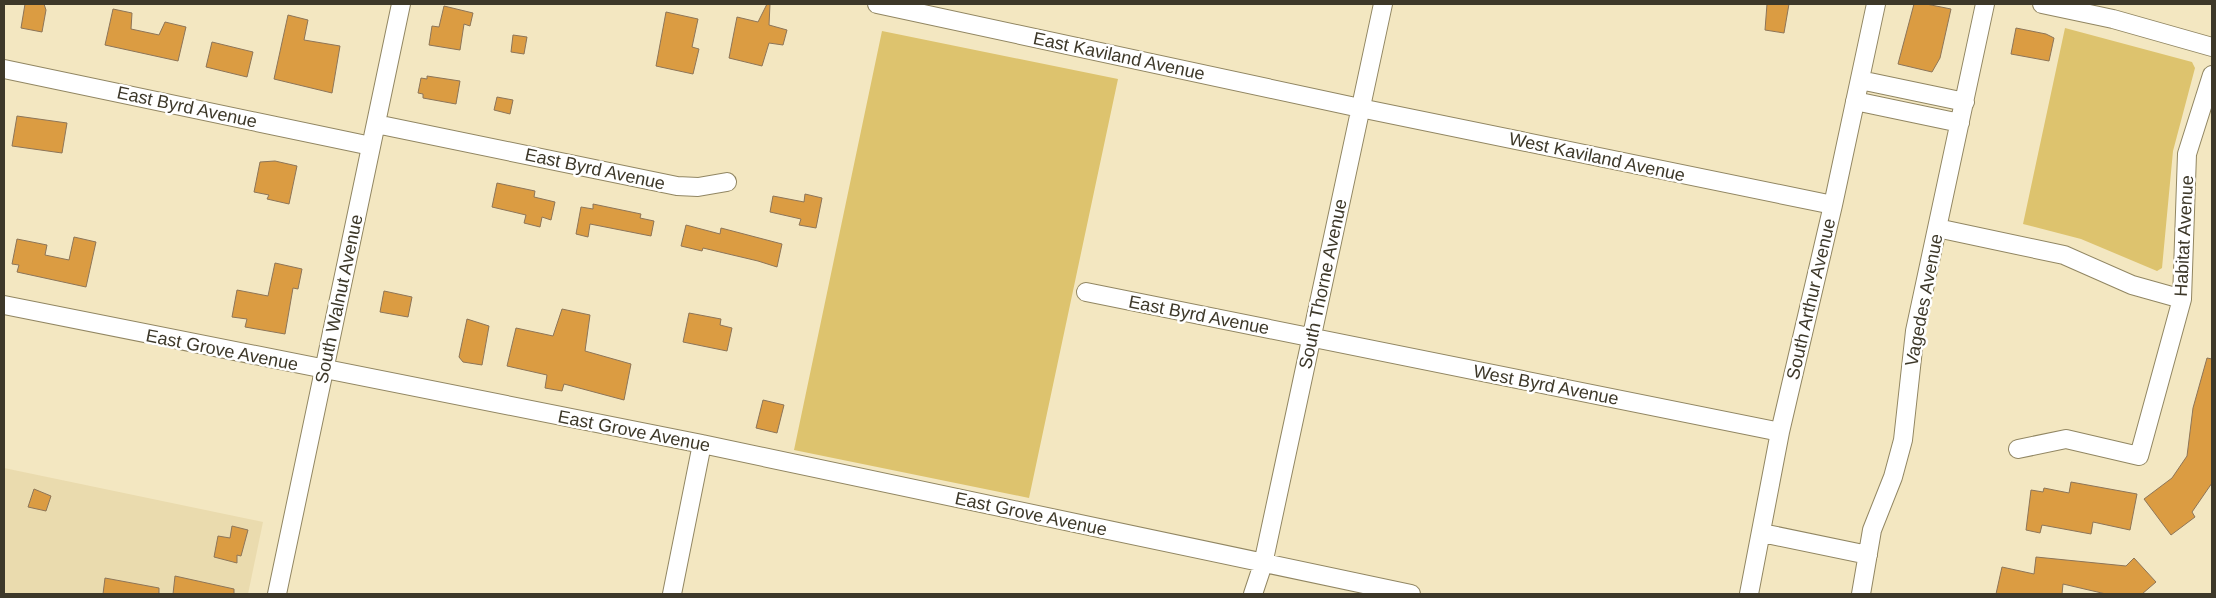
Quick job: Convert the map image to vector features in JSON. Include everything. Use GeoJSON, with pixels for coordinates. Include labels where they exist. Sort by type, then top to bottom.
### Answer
{"type":"FeatureCollection","features":[{"type":"Feature","properties":{"kind":"street","name":"South Walnut Avenue"},"geometry":{"type":"LineString","coordinates":[[277,594],[401,4]]}},
{"type":"Feature","properties":{"kind":"street","name":"East Kaviland Avenue"},"geometry":{"type":"LineString","coordinates":[[884,4],[1360,108]]}},
{"type":"Feature","properties":{"kind":"street","name":"South Thorne Avenue"},"geometry":{"type":"LineString","coordinates":[[1253,594],[1264,564],[1383,4]]}},
{"type":"Feature","properties":{"kind":"street","name":"South Arthur Avenue"},"geometry":{"type":"LineString","coordinates":[[1749,594],[1780,432],[1833,205],[1876,4]]}},
{"type":"Feature","properties":{"kind":"street","name":"Vagedes Avenue"},"geometry":{"type":"LineString","coordinates":[[1861,594],[1872,530],[1893,477],[1904,440],[1911,356],[1985,4]]}},
{"type":"Feature","properties":{"kind":"street"},"geometry":{"type":"LineString","coordinates":[[2042,4],[2113,19],[2212,46]]}},
{"type":"Feature","properties":{"kind":"street","name":"East Byrd Avenue"},"geometry":{"type":"LineString","coordinates":[[4,69],[371,146]]}},
{"type":"Feature","properties":{"kind":"street","name":"Habitat Avenue"},"geometry":{"type":"LineString","coordinates":[[2018,449],[2066,439],[2140,456],[2182,299],[2187,154],[2212,75]]}},
{"type":"Feature","properties":{"kind":"street"},"geometry":{"type":"LineString","coordinates":[[1860,80],[1965,102]]}},
{"type":"Feature","properties":{"kind":"street"},"geometry":{"type":"LineString","coordinates":[[1855,101],[1960,123]]}},
{"type":"Feature","properties":{"kind":"street","name":"West Kaviland Avenue"},"geometry":{"type":"LineString","coordinates":[[1360,108],[1833,205]]}},
{"type":"Feature","properties":{"kind":"street","name":"East Byrd Avenue"},"geometry":{"type":"LineString","coordinates":[[376,124],[677,186],[698,187],[727,182]]}},
{"type":"Feature","properties":{"kind":"street"},"geometry":{"type":"LineString","coordinates":[[1937,228],[2064,255],[2132,285],[2182,299]]}},
{"type":"Feature","properties":{"kind":"street","name":"East Byrd Avenue"},"geometry":{"type":"LineString","coordinates":[[1086,292],[1311,338]]}},
{"type":"Feature","properties":{"kind":"street","name":"East Grove Avenue"},"geometry":{"type":"LineString","coordinates":[[4,305],[702,444],[1411,594]]}},
{"type":"Feature","properties":{"kind":"street","name":"West Byrd Avenue"},"geometry":{"type":"LineString","coordinates":[[1311,338],[1780,432]]}},
{"type":"Feature","properties":{"kind":"street"},"geometry":{"type":"LineString","coordinates":[[672,594],[702,444]]}},
{"type":"Feature","properties":{"kind":"street"},"geometry":{"type":"LineString","coordinates":[[1762,533],[1868,554]]}},
{"type":"Feature","properties":{"kind":"shaded area"},"geometry":{"type":"Polygon","coordinates":[[[2065,28],[2192,62],[2195,68],[2173,151],[2162,268],[2157,271],[2081,239],[2023,224],[2065,28]]]}},
{"type":"Feature","properties":{"kind":"shaded area"},"geometry":{"type":"Polygon","coordinates":[[[882,31],[1118,79],[1029,498],[794,450],[882,31]]]}},
{"type":"Feature","properties":{"kind":"shaded area"},"geometry":{"type":"Polygon","coordinates":[[[4,468],[263,522],[248,594],[4,594],[4,468]]]}},
{"type":"Feature","properties":{"kind":"building"},"geometry":{"type":"Polygon","coordinates":[[[25,4],[44,4],[46,10],[42,32],[21,28],[25,4]]]}},
{"type":"Feature","properties":{"kind":"building"},"geometry":{"type":"Polygon","coordinates":[[[767,4],[770,4],[769,25],[787,30],[783,45],[769,43],[762,66],[729,58],[737,17],[758,22],[767,4]]]}},
{"type":"Feature","properties":{"kind":"building"},"geometry":{"type":"Polygon","coordinates":[[[1767,4],[1789,4],[1784,33],[1765,30],[1767,4]]]}},
{"type":"Feature","properties":{"kind":"building"},"geometry":{"type":"Polygon","coordinates":[[[1914,4],[1926,4],[1951,9],[1940,58],[1932,72],[1898,64],[1914,4]]]}},
{"type":"Feature","properties":{"kind":"building"},"geometry":{"type":"Polygon","coordinates":[[[444,6],[473,13],[470,26],[464,24],[460,50],[429,45],[432,26],[439,27],[444,6]]]}},
{"type":"Feature","properties":{"kind":"building"},"geometry":{"type":"Polygon","coordinates":[[[113,9],[132,13],[131,29],[159,35],[165,22],[186,27],[178,61],[105,45],[113,9]]]}},
{"type":"Feature","properties":{"kind":"building"},"geometry":{"type":"Polygon","coordinates":[[[666,12],[698,19],[692,47],[699,49],[693,74],[656,66],[666,12]]]}},
{"type":"Feature","properties":{"kind":"building"},"geometry":{"type":"Polygon","coordinates":[[[288,15],[308,20],[304,40],[340,46],[332,93],[274,79],[288,15]]]}},
{"type":"Feature","properties":{"kind":"building"},"geometry":{"type":"Polygon","coordinates":[[[2016,28],[2046,34],[2054,38],[2049,61],[2011,54],[2016,28]]]}},
{"type":"Feature","properties":{"kind":"building"},"geometry":{"type":"Polygon","coordinates":[[[513,35],[527,37],[524,54],[511,52],[513,35]]]}},
{"type":"Feature","properties":{"kind":"building"},"geometry":{"type":"Polygon","coordinates":[[[212,42],[253,52],[247,77],[206,67],[212,42]]]}},
{"type":"Feature","properties":{"kind":"building"},"geometry":{"type":"Polygon","coordinates":[[[427,76],[460,81],[456,104],[423,98],[423,94],[418,93],[421,78],[427,79],[427,76]]]}},
{"type":"Feature","properties":{"kind":"building"},"geometry":{"type":"Polygon","coordinates":[[[497,97],[513,100],[510,114],[494,110],[497,97]]]}},
{"type":"Feature","properties":{"kind":"building"},"geometry":{"type":"Polygon","coordinates":[[[17,116],[67,123],[62,153],[12,146],[17,116]]]}},
{"type":"Feature","properties":{"kind":"building"},"geometry":{"type":"Polygon","coordinates":[[[275,161],[297,166],[289,204],[267,199],[269,195],[254,192],[260,162],[275,161]]]}},
{"type":"Feature","properties":{"kind":"building"},"geometry":{"type":"Polygon","coordinates":[[[497,183],[535,191],[534,197],[555,202],[551,220],[542,217],[540,227],[524,223],[526,215],[492,207],[497,183]]]}},
{"type":"Feature","properties":{"kind":"building"},"geometry":{"type":"Polygon","coordinates":[[[805,194],[822,198],[816,228],[799,225],[801,219],[770,212],[773,196],[804,202],[805,194]]]}},
{"type":"Feature","properties":{"kind":"building"},"geometry":{"type":"Polygon","coordinates":[[[593,204],[641,214],[640,218],[654,221],[651,236],[590,224],[588,237],[576,234],[581,207],[593,209],[593,204]]]}},
{"type":"Feature","properties":{"kind":"building"},"geometry":{"type":"Polygon","coordinates":[[[686,225],[720,234],[721,228],[782,244],[777,267],[703,248],[702,251],[681,246],[686,225]]]}},
{"type":"Feature","properties":{"kind":"building"},"geometry":{"type":"Polygon","coordinates":[[[74,237],[96,242],[86,287],[17,272],[19,265],[12,264],[17,239],[47,245],[45,255],[69,260],[74,237]]]}},
{"type":"Feature","properties":{"kind":"building"},"geometry":{"type":"Polygon","coordinates":[[[275,263],[302,269],[298,289],[293,288],[285,334],[245,327],[247,319],[232,317],[237,290],[268,296],[275,263]]]}},
{"type":"Feature","properties":{"kind":"building"},"geometry":{"type":"Polygon","coordinates":[[[384,291],[412,297],[408,317],[380,312],[384,291]]]}},
{"type":"Feature","properties":{"kind":"building"},"geometry":{"type":"Polygon","coordinates":[[[562,309],[590,315],[585,351],[631,364],[624,400],[564,384],[562,391],[545,388],[547,375],[507,366],[516,328],[553,336],[562,309]]]}},
{"type":"Feature","properties":{"kind":"building"},"geometry":{"type":"Polygon","coordinates":[[[689,313],[721,319],[720,325],[732,328],[727,351],[683,342],[689,313]]]}},
{"type":"Feature","properties":{"kind":"building"},"geometry":{"type":"Polygon","coordinates":[[[467,319],[489,326],[482,365],[463,362],[459,357],[467,319]]]}},
{"type":"Feature","properties":{"kind":"building"},"geometry":{"type":"Polygon","coordinates":[[[2207,358],[2212,359],[2212,483],[2192,512],[2195,517],[2171,535],[2144,499],[2172,478],[2187,456],[2193,408],[2207,358]]]}},
{"type":"Feature","properties":{"kind":"building"},"geometry":{"type":"Polygon","coordinates":[[[763,400],[784,405],[777,433],[756,428],[763,400]]]}},
{"type":"Feature","properties":{"kind":"building"},"geometry":{"type":"Polygon","coordinates":[[[2071,482],[2137,494],[2130,530],[2093,522],[2091,534],[2042,525],[2040,533],[2026,530],[2031,490],[2043,492],[2044,488],[2069,493],[2071,482]]]}},
{"type":"Feature","properties":{"kind":"building"},"geometry":{"type":"Polygon","coordinates":[[[34,489],[51,496],[46,511],[28,507],[34,489]]]}},
{"type":"Feature","properties":{"kind":"building"},"geometry":{"type":"Polygon","coordinates":[[[232,526],[248,530],[241,556],[237,555],[237,563],[214,557],[218,536],[230,538],[232,526]]]}},
{"type":"Feature","properties":{"kind":"building"},"geometry":{"type":"Polygon","coordinates":[[[2036,557],[2126,566],[2134,558],[2156,582],[2142,594],[2106,594],[2063,584],[2062,594],[1996,594],[2002,567],[2034,574],[2036,557]]]}},
{"type":"Feature","properties":{"kind":"building"},"geometry":{"type":"Polygon","coordinates":[[[175,576],[234,589],[234,594],[173,594],[175,576]]]}},
{"type":"Feature","properties":{"kind":"building"},"geometry":{"type":"Polygon","coordinates":[[[105,578],[159,588],[159,594],[103,594],[105,578]]]}}]}
